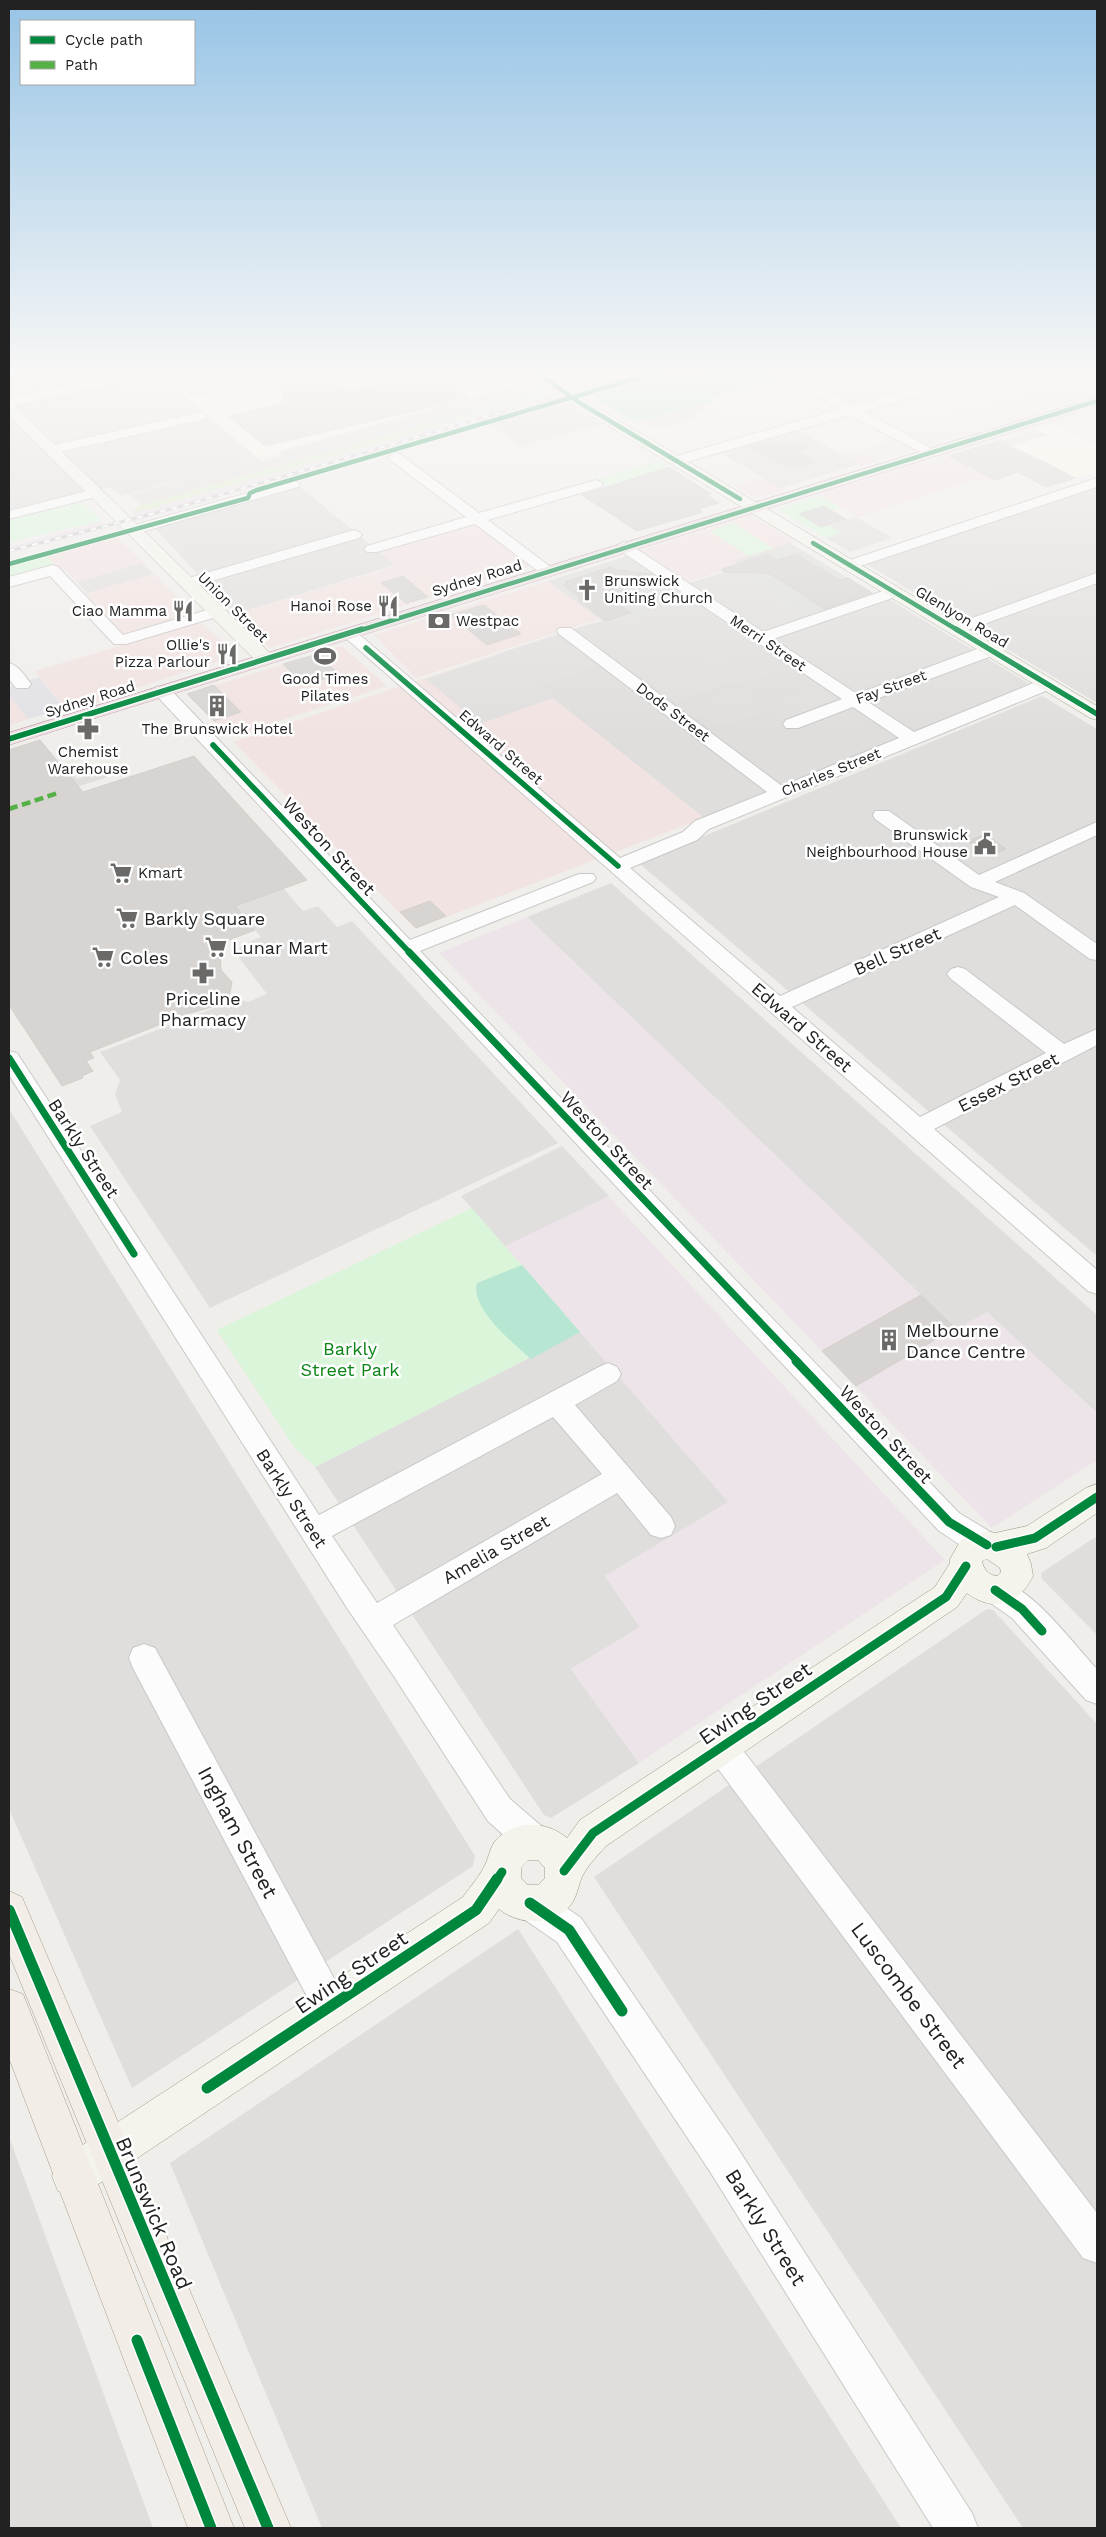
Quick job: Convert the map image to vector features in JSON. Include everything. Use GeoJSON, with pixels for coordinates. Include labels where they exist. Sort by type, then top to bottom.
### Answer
{"type":"FeatureCollection","features":[{"type":"Feature","properties":{"kind":"highway","name":"Sydney Road"},"geometry":{"type":"LineString","coordinates":[[9,739],[797,493]]}},
{"type":"Feature","properties":{"kind":"main road","name":"Brunswick Road"},"geometry":{"type":"LineString","coordinates":[[9,1910],[268,2528]]}},
{"type":"Feature","properties":{"kind":"main road"},"geometry":{"type":"LineString","coordinates":[[9,2008],[211,2528]]}},
{"type":"Feature","properties":{"kind":"street"},"geometry":{"type":"LineString","coordinates":[[9,515],[94,493]]}},
{"type":"Feature","properties":{"kind":"street","name":"Union Street"},"geometry":{"type":"LineString","coordinates":[[96,493],[265,659]]}},
{"type":"Feature","properties":{"kind":"street"},"geometry":{"type":"LineString","coordinates":[[133,530],[260,493]]}},
{"type":"Feature","properties":{"kind":"street"},"geometry":{"type":"LineString","coordinates":[[443,493],[547,571]]}},
{"type":"Feature","properties":{"kind":"street"},"geometry":{"type":"LineString","coordinates":[[372,549],[564,493]]}},
{"type":"Feature","properties":{"kind":"street","name":"Glenlyon Road"},"geometry":{"type":"LineString","coordinates":[[731,493],[1097,714]]}},
{"type":"Feature","properties":{"kind":"street"},"geometry":{"type":"LineString","coordinates":[[849,565],[1063,493]]}},
{"type":"Feature","properties":{"kind":"street"},"geometry":{"type":"LineString","coordinates":[[188,583],[354,535]]}},
{"type":"Feature","properties":{"kind":"street","name":"Merri Street"},"geometry":{"type":"LineString","coordinates":[[624,547],[913,739]]}},
{"type":"Feature","properties":{"kind":"street"},"geometry":{"type":"LineString","coordinates":[[9,582],[53,570],[120,641],[217,612]]}},
{"type":"Feature","properties":{"kind":"street"},"geometry":{"type":"LineString","coordinates":[[956,629],[1097,578]]}},
{"type":"Feature","properties":{"kind":"street"},"geometry":{"type":"LineString","coordinates":[[760,638],[894,592]]}},
{"type":"Feature","properties":{"kind":"street","name":"Dods Street"},"geometry":{"type":"LineString","coordinates":[[565,631],[780,793]]}},
{"type":"Feature","properties":{"kind":"street","name":"Edward Street"},"geometry":{"type":"LineString","coordinates":[[348,633],[1097,1284]]}},
{"type":"Feature","properties":{"kind":"street","name":"Fay Street"},"geometry":{"type":"LineString","coordinates":[[792,724],[991,650]]}},
{"type":"Feature","properties":{"kind":"street"},"geometry":{"type":"LineString","coordinates":[[9,668],[22,684]]}},
{"type":"Feature","properties":{"kind":"street","name":"Charles Street"},"geometry":{"type":"LineString","coordinates":[[618,866],[690,836],[702,824],[1047,684]]}},
{"type":"Feature","properties":{"kind":"street","name":"Weston Street"},"geometry":{"type":"LineString","coordinates":[[162,691],[991,1568],[1034,1600],[1097,1666]]}},
{"type":"Feature","properties":{"kind":"street"},"geometry":{"type":"LineString","coordinates":[[882,815],[978,884],[1017,897],[1097,954]]}},
{"type":"Feature","properties":{"kind":"street"},"geometry":{"type":"LineString","coordinates":[[978,884],[1097,828]]}},
{"type":"Feature","properties":{"kind":"street"},"geometry":{"type":"LineString","coordinates":[[406,949],[586,878]]}},
{"type":"Feature","properties":{"kind":"street","name":"Bell Street"},"geometry":{"type":"LineString","coordinates":[[777,1006],[1017,897]]}},
{"type":"Feature","properties":{"kind":"street"},"geometry":{"type":"LineString","coordinates":[[958,974],[1062,1054]]}},
{"type":"Feature","properties":{"kind":"street","name":"Essex Street"},"geometry":{"type":"LineString","coordinates":[[918,1128],[1097,1036]]}},
{"type":"Feature","properties":{"kind":"street","name":"Barkly Street"},"geometry":{"type":"LineString","coordinates":[[9,1058],[314,1532],[372,1621],[404,1664],[499,1810],[551,1860],[569,1930]]}},
{"type":"Feature","properties":{"kind":"street"},"geometry":{"type":"LineString","coordinates":[[314,1532],[608,1374]]}},
{"type":"Feature","properties":{"kind":"street"},"geometry":{"type":"LineString","coordinates":[[556,1402],[661,1526]]}},
{"type":"Feature","properties":{"kind":"street","name":"Amelia Street"},"geometry":{"type":"LineString","coordinates":[[372,1621],[621,1477]]}},
{"type":"Feature","properties":{"kind":"street"},"geometry":{"type":"LineString","coordinates":[[1097,1497],[991,1568],[1022,1609],[1097,1690]]}},
{"type":"Feature","properties":{"kind":"street","name":"Ewing Street"},"geometry":{"type":"LineString","coordinates":[[73,2176],[514,1885],[549,1899],[557,1893],[551,1860],[991,1568]]}},
{"type":"Feature","properties":{"kind":"street","name":"Ingham Street"},"geometry":{"type":"LineString","coordinates":[[144,1658],[331,2007]]}},
{"type":"Feature","properties":{"kind":"street","name":"Luscombe Street"},"geometry":{"type":"LineString","coordinates":[[722,1747],[1097,2244]]}},
{"type":"Feature","properties":{"kind":"street","name":"Barkly Street"},"geometry":{"type":"LineString","coordinates":[[499,1810],[514,1885],[569,1930],[722,2157],[957,2528]]}},
{"type":"Feature","properties":{"kind":"street"},"geometry":{"type":"LineString","coordinates":[[514,1885],[516,1846],[551,1860]]}},
{"type":"Feature","properties":{"kind":"shaded area"},"geometry":{"type":"Polygon","coordinates":[[[9,493],[84,493],[9,512],[9,493]]]}},
{"type":"Feature","properties":{"kind":"shaded area"},"geometry":{"type":"Polygon","coordinates":[[[118,493],[130,493],[121,496],[118,493]]]}},
{"type":"Feature","properties":{"kind":"shaded area"},"geometry":{"type":"Polygon","coordinates":[[[135,493],[182,493],[141,505],[129,495],[135,493]]]}},
{"type":"Feature","properties":{"kind":"shaded area"},"geometry":{"type":"Polygon","coordinates":[[[203,493],[231,493],[139,520],[131,514],[203,493]]]}},
{"type":"Feature","properties":{"kind":"shaded area"},"geometry":{"type":"Polygon","coordinates":[[[249,493],[308,493],[395,565],[235,614],[149,522],[249,493]]]}},
{"type":"Feature","properties":{"kind":"shaded area"},"geometry":{"type":"Polygon","coordinates":[[[747,493],[771,493],[755,498],[747,493]]]}},
{"type":"Feature","properties":{"kind":"shaded area"},"geometry":{"type":"Polygon","coordinates":[[[821,493],[933,493],[858,517],[819,494],[821,493]]]}},
{"type":"Feature","properties":{"kind":"shaded area"},"geometry":{"type":"Polygon","coordinates":[[[1066,493],[1097,493],[1097,703],[863,562],[1066,493]]]}},
{"type":"Feature","properties":{"kind":"shaded area"},"geometry":{"type":"Polygon","coordinates":[[[751,516],[796,542],[738,561],[741,565],[687,582],[639,551],[751,516]]]}},
{"type":"Feature","properties":{"kind":"shaded area"},"geometry":{"type":"Polygon","coordinates":[[[856,517],[892,538],[850,552],[826,538],[841,533],[829,525],[856,517]]]}},
{"type":"Feature","properties":{"kind":"shaded area"},"geometry":{"type":"Polygon","coordinates":[[[101,521],[108,528],[9,552],[9,547],[101,521]]]}},
{"type":"Feature","properties":{"kind":"shaded area"},"geometry":{"type":"Polygon","coordinates":[[[473,523],[531,566],[270,648],[235,614],[393,567],[395,565],[378,552],[473,523]]]}},
{"type":"Feature","properties":{"kind":"shaded area"},"geometry":{"type":"Polygon","coordinates":[[[116,537],[194,614],[124,634],[68,573],[55,565],[46,555],[116,537]]]}},
{"type":"Feature","properties":{"kind":"shaded area"},"geometry":{"type":"Polygon","coordinates":[[[790,543],[876,595],[811,618],[731,567],[738,564],[733,561],[790,543]]]}},
{"type":"Feature","properties":{"kind":"shaded area"},"geometry":{"type":"Polygon","coordinates":[[[627,556],[691,599],[636,617],[632,614],[605,623],[548,581],[627,556]]]}},
{"type":"Feature","properties":{"kind":"shaded area"},"geometry":{"type":"Polygon","coordinates":[[[142,563],[153,574],[87,593],[77,582],[142,563]]]}},
{"type":"Feature","properties":{"kind":"shaded area"},"geometry":{"type":"Polygon","coordinates":[[[735,569],[813,619],[882,595],[1033,686],[704,818],[497,654],[589,624],[603,621],[605,623],[632,614],[636,617],[699,596],[683,585],[735,569]]]}},
{"type":"Feature","properties":{"kind":"shaded area"},"geometry":{"type":"Polygon","coordinates":[[[548,581],[599,619],[416,678],[374,635],[548,581]]]}},
{"type":"Feature","properties":{"kind":"shaded area"},"geometry":{"type":"Polygon","coordinates":[[[985,582],[998,589],[945,608],[932,600],[985,582]]]}},
{"type":"Feature","properties":{"kind":"shaded area"},"geometry":{"type":"Polygon","coordinates":[[[785,604],[808,619],[765,633],[743,618],[785,604]]]}},
{"type":"Feature","properties":{"kind":"shaded area"},"geometry":{"type":"Polygon","coordinates":[[[201,622],[235,654],[234,656],[67,711],[35,671],[201,622]]]}},
{"type":"Feature","properties":{"kind":"shaded area"},"geometry":{"type":"Polygon","coordinates":[[[554,636],[594,667],[539,686],[553,698],[480,724],[426,679],[554,636]]]}},
{"type":"Feature","properties":{"kind":"shaded area"},"geometry":{"type":"Polygon","coordinates":[[[342,646],[387,686],[229,737],[189,696],[191,693],[342,646]]]}},
{"type":"Feature","properties":{"kind":"shaded area"},"geometry":{"type":"Polygon","coordinates":[[[497,654],[704,818],[415,929],[234,742],[497,654]]]}},
{"type":"Feature","properties":{"kind":"shaded area"},"geometry":{"type":"Polygon","coordinates":[[[718,655],[741,672],[767,662],[780,670],[748,681],[729,683],[678,702],[647,680],[718,655]]]}},
{"type":"Feature","properties":{"kind":"shaded area"},"geometry":{"type":"Polygon","coordinates":[[[39,677],[64,708],[28,719],[9,695],[9,687],[39,677]]]}},
{"type":"Feature","properties":{"kind":"shaded area"},"geometry":{"type":"Polygon","coordinates":[[[820,687],[842,702],[787,723],[769,710],[719,727],[688,707],[739,688],[765,707],[820,687]]]}},
{"type":"Feature","properties":{"kind":"shaded area"},"geometry":{"type":"Polygon","coordinates":[[[9,695],[28,719],[9,726],[9,695]]]}},
{"type":"Feature","properties":{"kind":"shaded area"},"geometry":{"type":"Polygon","coordinates":[[[1042,696],[1097,729],[1097,1256],[639,863],[1042,696]]]}},
{"type":"Feature","properties":{"kind":"shaded area"},"geometry":{"type":"Polygon","coordinates":[[[102,771],[108,777],[58,793],[48,781],[72,773],[77,779],[102,771]]]}},
{"type":"Feature","properties":{"kind":"shaded area"},"geometry":{"type":"Polygon","coordinates":[[[611,883],[1097,1315],[1097,1413],[987,1312],[957,1330],[527,917],[611,883]]]}},
{"type":"Feature","properties":{"kind":"shaded area"},"geometry":{"type":"Polygon","coordinates":[[[283,888],[303,911],[318,906],[337,927],[352,921],[558,1143],[210,1308],[90,1126],[122,1112],[115,1094],[120,1080],[100,1052],[238,999],[248,1002],[267,994],[239,958],[240,948],[244,944],[261,937],[235,906],[283,888]]]}},
{"type":"Feature","properties":{"kind":"shaded area"},"geometry":{"type":"Polygon","coordinates":[[[527,917],[957,1329],[987,1312],[1097,1413],[1097,1460],[992,1528],[439,953],[527,917]]]}},
{"type":"Feature","properties":{"kind":"shaded area"},"geometry":{"type":"Polygon","coordinates":[[[9,1109],[475,1856],[473,1866],[132,2088],[9,1809],[9,1109]]]}},
{"type":"Feature","properties":{"kind":"shaded area"},"geometry":{"type":"Polygon","coordinates":[[[562,1146],[945,1560],[639,1763],[571,1669],[640,1627],[605,1576],[728,1502],[461,1196],[562,1146]]]}},
{"type":"Feature","properties":{"kind":"shaded area"},"geometry":{"type":"Polygon","coordinates":[[[562,1146],[609,1196],[505,1246],[461,1196],[562,1146]]]}},
{"type":"Feature","properties":{"kind":"shaded area"},"geometry":{"type":"Polygon","coordinates":[[[580,1332],[729,1502],[605,1576],[640,1627],[571,1669],[639,1763],[551,1818],[544,1815],[315,1467],[580,1332]]]}},
{"type":"Feature","properties":{"kind":"shaded area"},"geometry":{"type":"Polygon","coordinates":[[[1097,1536],[1097,1635],[1042,1579],[1041,1573],[1097,1536]]]}},
{"type":"Feature","properties":{"kind":"shaded area"},"geometry":{"type":"Polygon","coordinates":[[[987,1609],[993,1610],[1097,1724],[1097,2528],[1023,2528],[594,1877],[987,1609]]]}},
{"type":"Feature","properties":{"kind":"shaded area"},"geometry":{"type":"Polygon","coordinates":[[[518,1929],[901,2528],[322,2528],[170,2163],[518,1929]]]}},
{"type":"Feature","properties":{"kind":"shaded area"},"geometry":{"type":"Polygon","coordinates":[[[9,2137],[153,2528],[9,2528],[9,2137]]]}},
{"type":"Feature","properties":{"kind":"green space"},"geometry":{"type":"Polygon","coordinates":[[[182,493],[203,493],[131,514],[141,505],[182,493]]]}},
{"type":"Feature","properties":{"kind":"green space"},"geometry":{"type":"Polygon","coordinates":[[[820,496],[840,508],[831,510],[824,506],[800,514],[821,527],[829,525],[842,533],[826,538],[780,511],[780,508],[820,496]]]}},
{"type":"Feature","properties":{"kind":"green space"},"geometry":{"type":"Polygon","coordinates":[[[82,502],[101,521],[9,542],[9,520],[82,502]]]}},
{"type":"Feature","properties":{"kind":"green space"},"geometry":{"type":"Polygon","coordinates":[[[733,523],[773,548],[748,556],[710,531],[733,523]]]}},
{"type":"Feature","properties":{"kind":"green space"},"geometry":{"type":"Polygon","coordinates":[[[46,555],[55,565],[9,578],[9,566],[46,555]]]}},
{"type":"Feature","properties":{"kind":"green space","name":"Barkly Street Park"},"geometry":{"type":"Polygon","coordinates":[[[472,1208],[580,1332],[315,1467],[295,1448],[217,1330],[472,1208]]]}},
{"type":"Feature","properties":{"kind":"green space"},"geometry":{"type":"Polygon","coordinates":[[[522,1265],[580,1332],[531,1359],[486,1314],[477,1293],[477,1283],[522,1265]]]}},
{"type":"Feature","properties":{"kind":"building"},"geometry":{"type":"Polygon","coordinates":[[[587,493],[710,493],[707,495],[719,503],[698,509],[703,512],[637,531],[582,495],[587,493]]]}},
{"type":"Feature","properties":{"kind":"building"},"geometry":{"type":"Polygon","coordinates":[[[824,506],[846,519],[821,527],[799,514],[824,506]]]}},
{"type":"Feature","properties":{"kind":"building"},"geometry":{"type":"Polygon","coordinates":[[[768,554],[777,560],[795,554],[840,580],[848,578],[872,593],[825,609],[772,575],[766,573],[723,572],[722,569],[768,554]]]}},
{"type":"Feature","properties":{"kind":"building","name":"Brunswick Uniting Church"},"geometry":{"type":"Polygon","coordinates":[[[611,567],[617,570],[655,576],[628,585],[632,588],[615,593],[626,601],[618,604],[631,613],[606,621],[578,600],[582,599],[563,585],[568,584],[565,582],[611,567]]]}},
{"type":"Feature","properties":{"kind":"building"},"geometry":{"type":"Polygon","coordinates":[[[403,576],[428,597],[406,603],[381,583],[403,576]]]}},
{"type":"Feature","properties":{"kind":"building"},"geometry":{"type":"Polygon","coordinates":[[[484,605],[521,634],[487,645],[450,615],[484,605]]]}},
{"type":"Feature","properties":{"kind":"building"},"geometry":{"type":"Polygon","coordinates":[[[317,654],[339,674],[305,685],[283,664],[317,654]]]}},
{"type":"Feature","properties":{"kind":"building","name":"The Brunswick Hotel"},"geometry":{"type":"Polygon","coordinates":[[[214,685],[241,712],[214,721],[187,694],[214,685]]]}},
{"type":"Feature","properties":{"kind":"building","name":"Barkly Square"},"geometry":{"type":"Polygon","coordinates":[[[40,740],[83,792],[194,756],[307,880],[235,906],[255,930],[226,941],[220,952],[221,970],[232,982],[229,998],[216,1006],[187,1014],[90,1052],[94,1058],[86,1061],[93,1071],[82,1076],[83,1078],[62,1086],[9,1005],[9,750],[40,740]]]}},
{"type":"Feature","properties":{"kind":"building","name":"Brunswick Neighbourhood House"},"geometry":{"type":"Polygon","coordinates":[[[985,834],[1006,849],[989,856],[968,841],[985,834]]]}},
{"type":"Feature","properties":{"kind":"building"},"geometry":{"type":"Polygon","coordinates":[[[430,901],[446,916],[416,928],[400,912],[430,901]]]}},
{"type":"Feature","properties":{"kind":"building","name":"Melbourne Dance Centre"},"geometry":{"type":"Polygon","coordinates":[[[921,1295],[955,1328],[856,1386],[822,1351],[921,1295]]]}},
{"type":"Feature","properties":{"kind":"tram line"},"geometry":{"type":"LineString","coordinates":[[9,741],[806,493]]}},
{"type":"Feature","properties":{"kind":"railway"},"geometry":{"type":"LineString","coordinates":[[9,551],[226,493]]}},
{"type":"Feature","properties":{"kind":"marked path"},"geometry":{"type":"LineString","coordinates":[[9,809],[58,793]]}},
{"type":"Feature","properties":{"kind":"cycle path"},"geometry":{"type":"LineString","coordinates":[[9,564],[248,498],[250,493]]}},
{"type":"Feature","properties":{"kind":"cycle path"},"geometry":{"type":"LineString","coordinates":[[731,493],[740,499]]}},
{"type":"Feature","properties":{"kind":"cycle path"},"geometry":{"type":"LineString","coordinates":[[9,739],[800,493]]}},
{"type":"Feature","properties":{"kind":"cycle path"},"geometry":{"type":"LineString","coordinates":[[813,543],[1097,714]]}},
{"type":"Feature","properties":{"kind":"cycle path"},"geometry":{"type":"LineString","coordinates":[[366,648],[618,866]]}},
{"type":"Feature","properties":{"kind":"cycle path"},"geometry":{"type":"LineString","coordinates":[[213,745],[949,1522],[987,1545]]}},
{"type":"Feature","properties":{"kind":"cycle path"},"geometry":{"type":"LineString","coordinates":[[9,1058],[134,1254]]}},
{"type":"Feature","properties":{"kind":"cycle path"},"geometry":{"type":"LineString","coordinates":[[996,1547],[1035,1538],[1097,1497]]}},
{"type":"Feature","properties":{"kind":"cycle path"},"geometry":{"type":"LineString","coordinates":[[564,1871],[593,1833],[946,1597],[966,1566]]}},
{"type":"Feature","properties":{"kind":"cycle path"},"geometry":{"type":"LineString","coordinates":[[995,1590],[1022,1609],[1042,1631]]}},
{"type":"Feature","properties":{"kind":"cycle path"},"geometry":{"type":"LineString","coordinates":[[207,2088],[476,1910],[502,1872]]}},
{"type":"Feature","properties":{"kind":"cycle path"},"geometry":{"type":"LineString","coordinates":[[530,1903],[569,1930],[622,2011]]}},
{"type":"Feature","properties":{"kind":"cycle path"},"geometry":{"type":"LineString","coordinates":[[9,1910],[268,2528]]}},
{"type":"Feature","properties":{"kind":"cycle path"},"geometry":{"type":"LineString","coordinates":[[137,2340],[211,2528]]}},
{"type":"Feature","properties":{"kind":"place","name":"Brunswick Uniting Church"},"geometry":{"type":"Point","coordinates":[587,590]}},
{"type":"Feature","properties":{"kind":"place","name":"Hanoi Rose"},"geometry":{"type":"Point","coordinates":[388,606]}},
{"type":"Feature","properties":{"kind":"place","name":"Ciao Mamma"},"geometry":{"type":"Point","coordinates":[183,611]}},
{"type":"Feature","properties":{"kind":"place","name":"Westpac"},"geometry":{"type":"Point","coordinates":[439,621]}},
{"type":"Feature","properties":{"kind":"place","name":"Ollie's Pizza Parlour"},"geometry":{"type":"Point","coordinates":[227,654]}},
{"type":"Feature","properties":{"kind":"place","name":"Good Times Pilates"},"geometry":{"type":"Point","coordinates":[325,656]}},
{"type":"Feature","properties":{"kind":"place","name":"The Brunswick Hotel"},"geometry":{"type":"Point","coordinates":[217,706]}},
{"type":"Feature","properties":{"kind":"place","name":"Chemist Warehouse"},"geometry":{"type":"Point","coordinates":[88,729]}},
{"type":"Feature","properties":{"kind":"place","name":"Brunswick Neighbourhood House"},"geometry":{"type":"Point","coordinates":[985,844]}},
{"type":"Feature","properties":{"kind":"place","name":"Kmart"},"geometry":{"type":"Point","coordinates":[121,873]}},
{"type":"Feature","properties":{"kind":"place","name":"Barkly Square"},"geometry":{"type":"Point","coordinates":[127,918]}},
{"type":"Feature","properties":{"kind":"place","name":"Lunar Mart"},"geometry":{"type":"Point","coordinates":[216,947]}},
{"type":"Feature","properties":{"kind":"place","name":"Coles"},"geometry":{"type":"Point","coordinates":[103,957]}},
{"type":"Feature","properties":{"kind":"place","name":"Priceline Pharmacy"},"geometry":{"type":"Point","coordinates":[203,973]}},
{"type":"Feature","properties":{"kind":"place","name":"Melbourne Dance Centre"},"geometry":{"type":"Point","coordinates":[889,1340]}}]}
